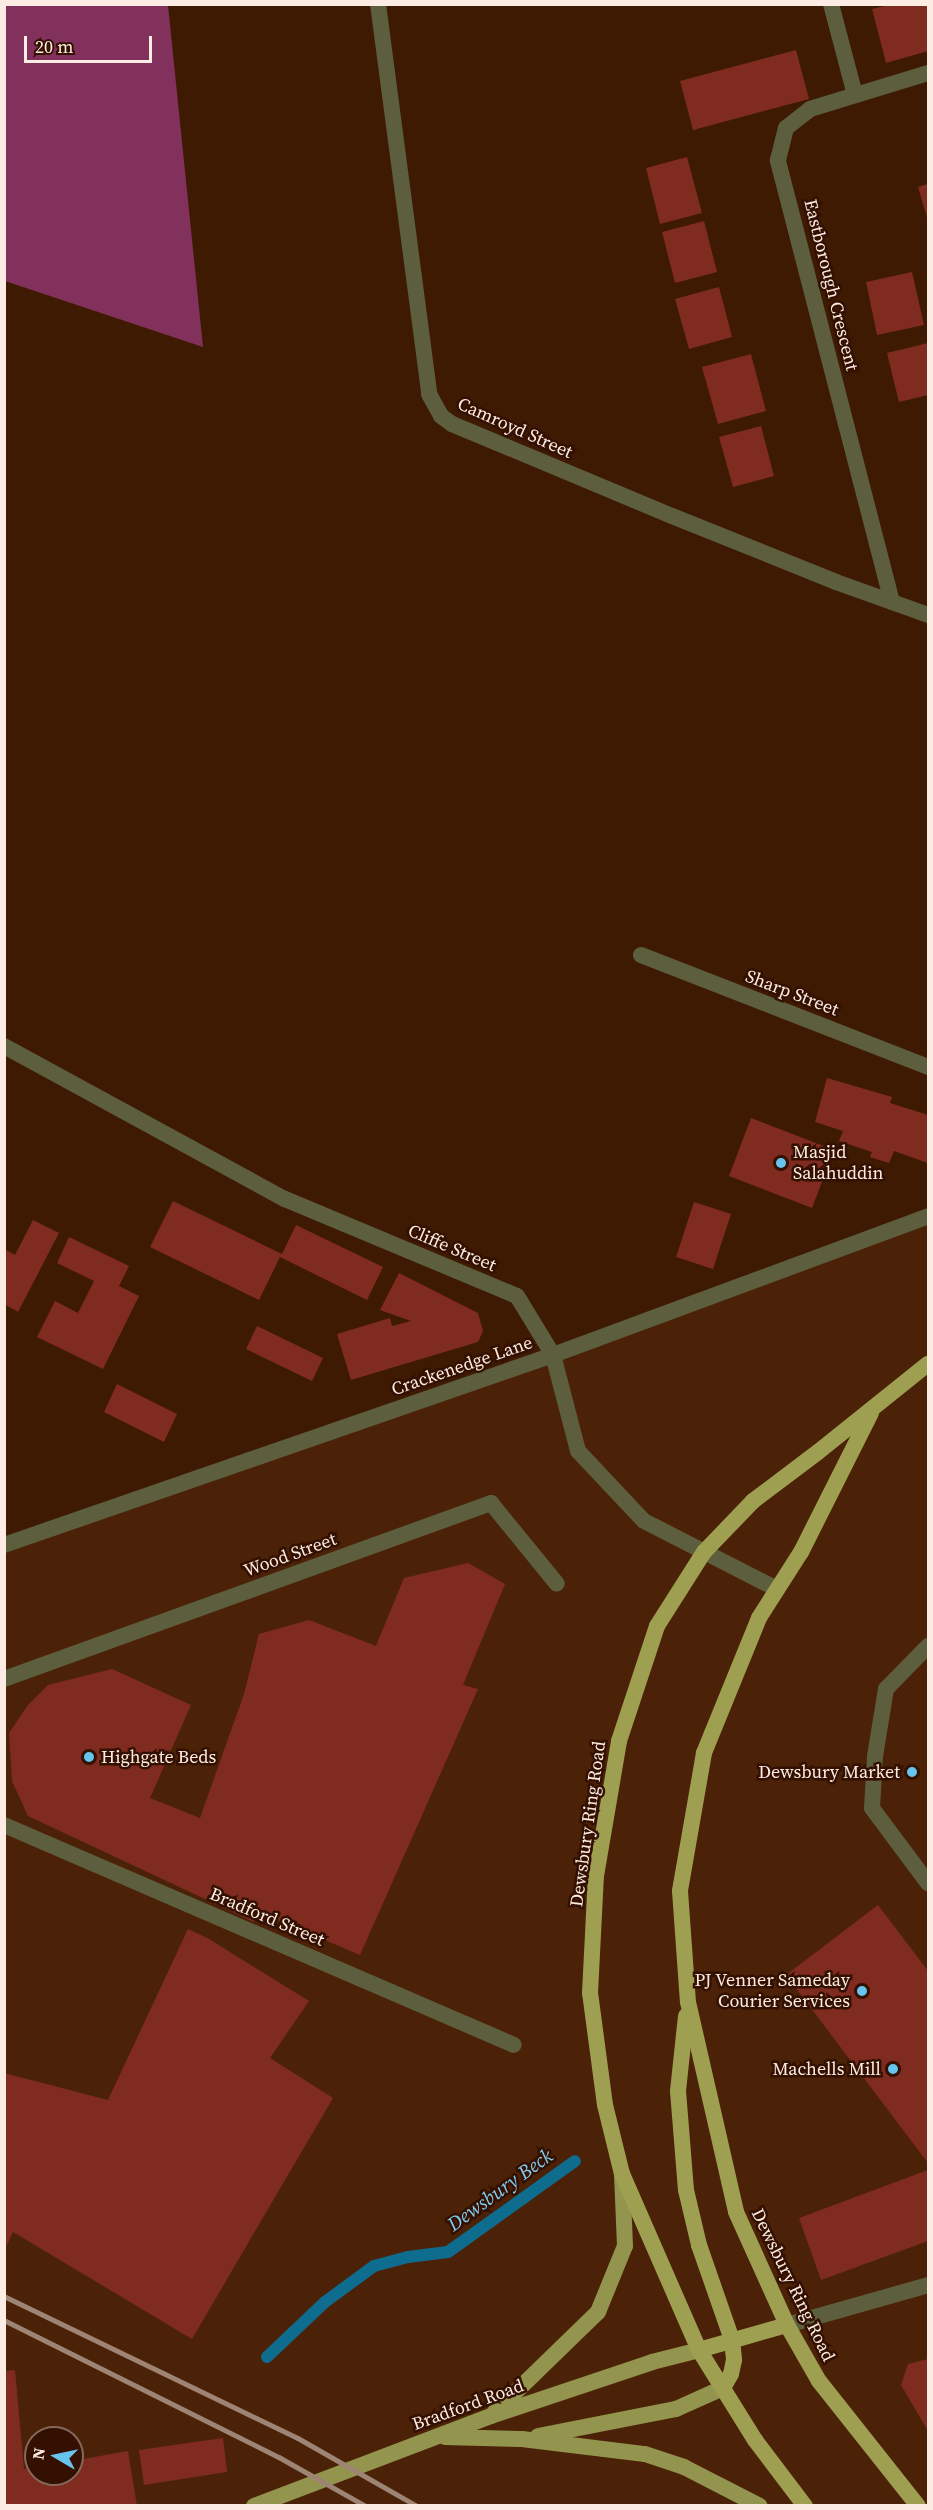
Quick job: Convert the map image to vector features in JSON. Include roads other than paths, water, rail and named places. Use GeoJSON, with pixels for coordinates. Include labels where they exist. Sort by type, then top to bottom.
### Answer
{"type":"FeatureCollection","features":[{"type":"Feature","properties":{"kind":"highway","name":"Dewsbury Ring Road"},"geometry":{"type":"LineString","coordinates":[[805,2505],[755,2440],[699,2350],[622,2174],[605,2105],[590,1993],[596,1876],[619,1741],[657,1626],[704,1552],[753,1501],[873,1410],[928,1364]]}},
{"type":"Feature","properties":{"kind":"highway","name":"Dewsbury Ring Road"},"geometry":{"type":"LineString","coordinates":[[873,1410],[801,1552],[759,1618],[704,1753],[680,1891],[688,2002],[735,2212],[787,2325],[819,2380],[918,2505]]}},
{"type":"Feature","properties":{"kind":"highway"},"geometry":{"type":"LineString","coordinates":[[688,2002],[678,2091],[686,2190],[699,2245],[732,2340],[734,2360],[731,2374],[723,2388]]}},
{"type":"Feature","properties":{"kind":"highway"},"geometry":{"type":"LineString","coordinates":[[699,2350],[787,2325]]}},
{"type":"Feature","properties":{"kind":"main road"},"geometry":{"type":"LineString","coordinates":[[491,2416],[598,2312],[624,2246],[622,2174]]}},
{"type":"Feature","properties":{"kind":"main road","name":"Bradford Road"},"geometry":{"type":"LineString","coordinates":[[254,2505],[491,2416],[652,2362],[699,2350]]}},
{"type":"Feature","properties":{"kind":"main road"},"geometry":{"type":"LineString","coordinates":[[522,2439],[676,2409],[723,2388]]}},
{"type":"Feature","properties":{"kind":"main road"},"geometry":{"type":"LineString","coordinates":[[436,2437],[522,2439],[645,2454],[684,2467],[760,2505]]}},
{"type":"Feature","properties":{"kind":"street","name":"Camroyd Street"},"geometry":{"type":"LineString","coordinates":[[378,4],[429,394],[441,416],[452,424],[672,516],[892,602],[927,609]]}},
{"type":"Feature","properties":{"kind":"street"},"geometry":{"type":"LineString","coordinates":[[831,4],[855,95]]}},
{"type":"Feature","properties":{"kind":"street","name":"Eastborough Crescent"},"geometry":{"type":"LineString","coordinates":[[892,602],[778,160],[786,128],[810,109],[928,73]]}},
{"type":"Feature","properties":{"kind":"street","name":"Sharp Street"},"geometry":{"type":"LineString","coordinates":[[642,955],[928,1067]]}},
{"type":"Feature","properties":{"kind":"street","name":"Cliffe Street"},"geometry":{"type":"LineString","coordinates":[[4,1046],[285,1199],[517,1296],[553,1355],[578,1451],[644,1521],[777,1589]]}},
{"type":"Feature","properties":{"kind":"street","name":"Crackenedge Lane"},"geometry":{"type":"LineString","coordinates":[[4,1545],[553,1355],[928,1216]]}},
{"type":"Feature","properties":{"kind":"street","name":"Wood Street"},"geometry":{"type":"LineString","coordinates":[[4,1679],[491,1503],[557,1584]]}},
{"type":"Feature","properties":{"kind":"street"},"geometry":{"type":"LineString","coordinates":[[928,1646],[886,1689],[875,1756],[872,1808],[928,1883]]}},
{"type":"Feature","properties":{"kind":"street","name":"Bradford Street"},"geometry":{"type":"LineString","coordinates":[[4,1825],[514,2044]]}},
{"type":"Feature","properties":{"kind":"street"},"geometry":{"type":"LineString","coordinates":[[787,2325],[928,2285]]}},
{"type":"Feature","properties":{"kind":"waterway","name":"Dewsbury Beck"},"geometry":{"type":"LineString","coordinates":[[267,2357],[325,2302],[374,2266],[408,2257],[448,2252],[575,2161]]}},
{"type":"Feature","properties":{"kind":"railway"},"geometry":{"type":"LineString","coordinates":[[4,2296],[298,2438],[417,2506]]}},
{"type":"Feature","properties":{"kind":"railway"},"geometry":{"type":"LineString","coordinates":[[4,2320],[279,2457],[366,2506]]}},
{"type":"Feature","properties":{"kind":"place","name":"Masjid Salahuddin"},"geometry":{"type":"Point","coordinates":[781,1163]}},
{"type":"Feature","properties":{"kind":"place","name":"Highgate Beds"},"geometry":{"type":"Point","coordinates":[89,1757]}},
{"type":"Feature","properties":{"kind":"place","name":"Dewsbury Market"},"geometry":{"type":"Point","coordinates":[912,1772]}},
{"type":"Feature","properties":{"kind":"place","name":"PJ Venner Sameday Courier Services"},"geometry":{"type":"Point","coordinates":[862,1991]}},
{"type":"Feature","properties":{"kind":"place","name":"Machells Mill"},"geometry":{"type":"Point","coordinates":[893,2069]}}]}
